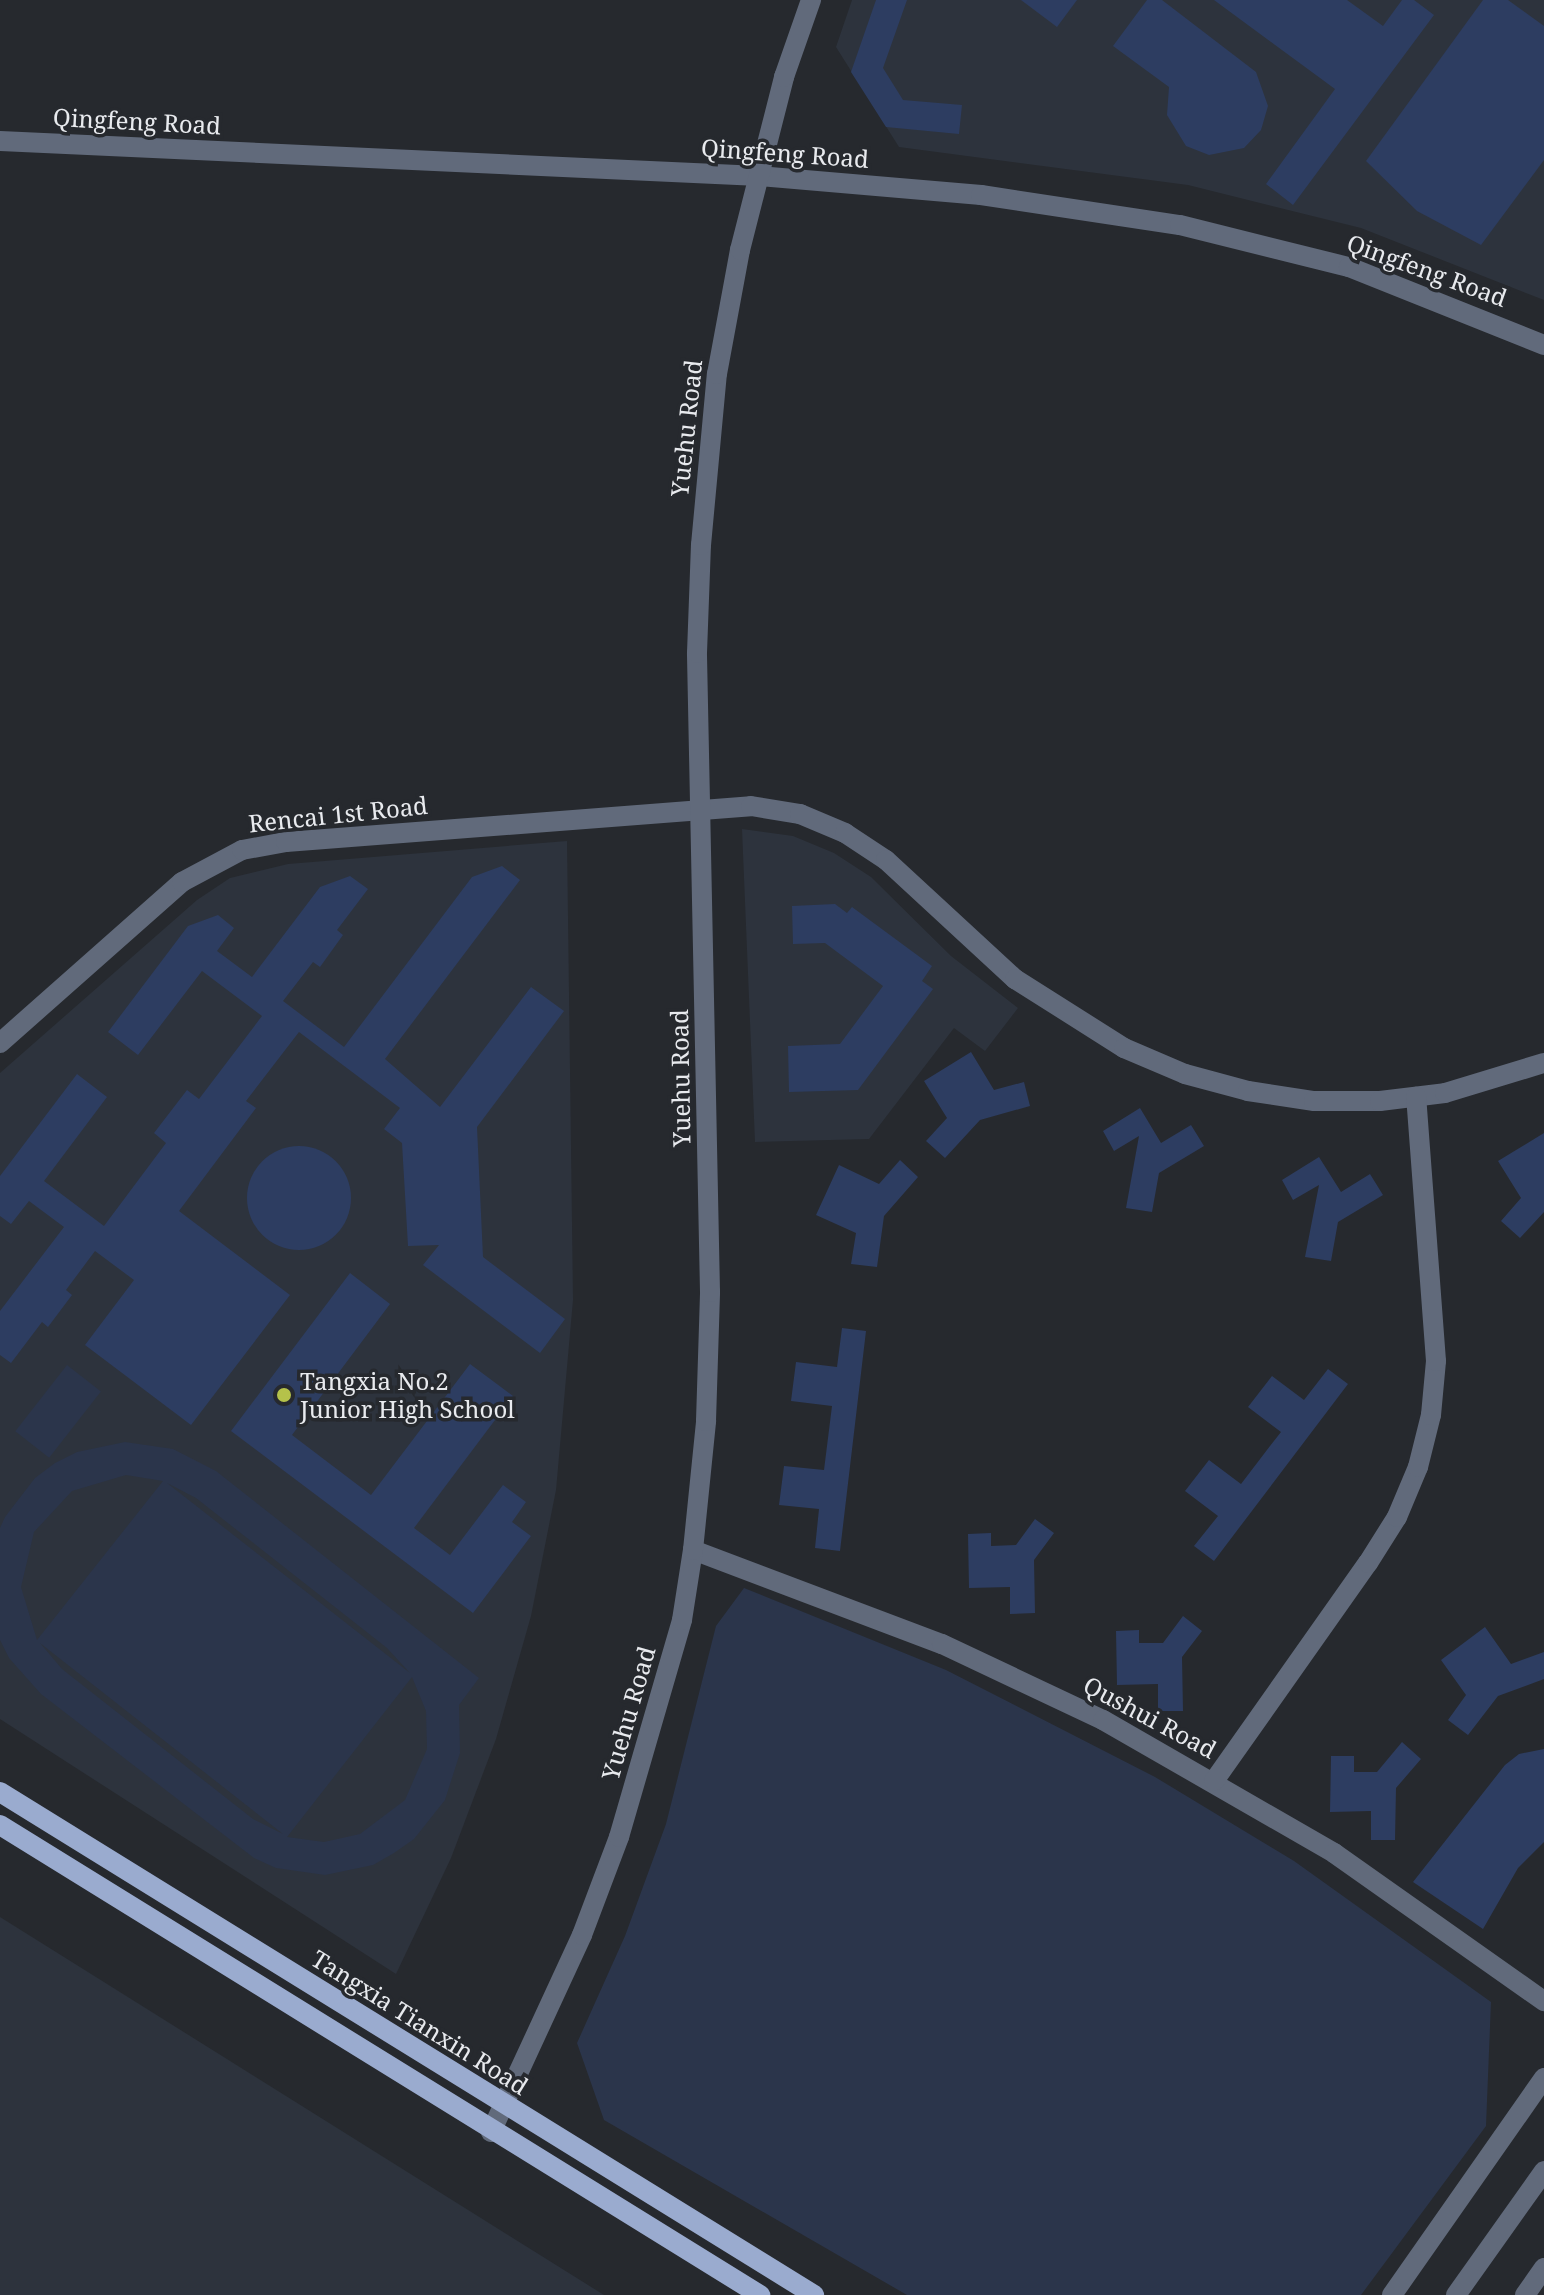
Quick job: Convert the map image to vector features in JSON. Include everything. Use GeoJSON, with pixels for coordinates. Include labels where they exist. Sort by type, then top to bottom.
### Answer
{"type":"FeatureCollection","features":[{"type":"Feature","properties":{"kind":"main road","name":"Tangxia Tianxin Road"},"geometry":{"type":"LineString","coordinates":[[0,1792],[814,2295]]}},
{"type":"Feature","properties":{"kind":"main road"},"geometry":{"type":"LineString","coordinates":[[0,1825],[491,2132],[760,2295]]}},
{"type":"Feature","properties":{"kind":"street","name":"Yuehu Road"},"geometry":{"type":"LineString","coordinates":[[491,2132],[506,2106],[582,1935],[619,1837],[682,1620],[693,1550],[706,1421],[710,1292],[697,653],[706,472],[717,374],[759,176],[811,0]]}},
{"type":"Feature","properties":{"kind":"street","name":"Qingfeng Road"},"geometry":{"type":"LineString","coordinates":[[0,141],[759,176],[981,195],[1180,225],[1349,267],[1544,345]]}},
{"type":"Feature","properties":{"kind":"street","name":"Rencai 1st Road"},"geometry":{"type":"LineString","coordinates":[[0,1043],[182,882],[242,850],[286,842],[751,806],[800,814],[845,833],[886,860],[1015,979],[1124,1048],[1185,1074],[1248,1091],[1314,1101],[1416,1097],[1497,1080],[1544,1063]]}},
{"type":"Feature","properties":{"kind":"street"},"geometry":{"type":"LineString","coordinates":[[1214,1781],[1368,1563],[1397,1517],[1418,1467],[1436,1361],[1416,1097]]}},
{"type":"Feature","properties":{"kind":"street","name":"Qushui Road"},"geometry":{"type":"LineString","coordinates":[[693,1550],[942,1644],[1103,1720],[1214,1781],[1408,1902],[1544,2001]]}},
{"type":"Feature","properties":{"kind":"street"},"geometry":{"type":"LineString","coordinates":[[1392,2295],[1544,2078]]}},
{"type":"Feature","properties":{"kind":"street"},"geometry":{"type":"LineString","coordinates":[[1456,2295],[1544,2171]]}},
{"type":"Feature","properties":{"kind":"street"},"geometry":{"type":"LineString","coordinates":[[1525,2295],[1544,2268]]}},
{"type":"Feature","properties":{"kind":"shaded area"},"geometry":{"type":"Polygon","coordinates":[[[852,0],[1544,0],[1544,300],[1361,228],[1188,185],[899,147],[836,47],[852,0]]]}},
{"type":"Feature","properties":{"kind":"shaded area"},"geometry":{"type":"Polygon","coordinates":[[[742,829],[793,836],[834,853],[871,877],[951,956],[1018,1008],[985,1051],[954,1028],[869,1139],[755,1142],[742,829]]]}},
{"type":"Feature","properties":{"kind":"shaded area","name":"Tangxia No.2 Junior High School"},"geometry":{"type":"Polygon","coordinates":[[[567,841],[573,1300],[556,1490],[531,1616],[496,1739],[451,1858],[396,1974],[0,1719],[0,1073],[197,900],[230,878],[288,864],[567,841]]]}},
{"type":"Feature","properties":{"kind":"shaded area"},"geometry":{"type":"Polygon","coordinates":[[[67,1365],[101,1391],[49,1458],[15,1431],[67,1365]]]}},
{"type":"Feature","properties":{"kind":"shaded area"},"geometry":{"type":"Polygon","coordinates":[[[125,1442],[173,1449],[216,1471],[479,1678],[459,1705],[460,1753],[445,1800],[414,1839],[373,1865],[325,1875],[276,1868],[254,1858],[41,1694],[9,1658],[0,1640],[0,1528],[35,1478],[77,1452],[125,1442]],[[126,1475],[72,1491],[34,1532],[21,1587],[37,1640],[163,1481],[126,1475]],[[167,1483],[410,1673],[387,1648],[196,1498],[167,1483]],[[40,1643],[62,1669],[253,1819],[283,1834],[40,1643]],[[412,1677],[287,1837],[324,1842],[360,1834],[405,1800],[427,1749],[426,1711],[412,1677]]]}},
{"type":"Feature","properties":{"kind":"shaded area"},"geometry":{"type":"Polygon","coordinates":[[[744,1588],[946,1670],[1155,1777],[1294,1861],[1491,2002],[1486,2126],[1361,2295],[907,2295],[604,2120],[577,2043],[625,1936],[666,1824],[716,1626],[744,1588]]]}},
{"type":"Feature","properties":{"kind":"shaded area"},"geometry":{"type":"Polygon","coordinates":[[[0,1917],[604,2295],[0,2295],[0,1917]]]}},
{"type":"Feature","properties":{"kind":"building"},"geometry":{"type":"Polygon","coordinates":[[[876,0],[907,0],[883,68],[903,100],[962,105],[959,134],[886,127],[851,72],[876,0]]]}},
{"type":"Feature","properties":{"kind":"building"},"geometry":{"type":"Polygon","coordinates":[[[1021,0],[1077,0],[1057,27],[1021,0]]]}},
{"type":"Feature","properties":{"kind":"building"},"geometry":{"type":"Polygon","coordinates":[[[1147,0],[1162,0],[1256,72],[1268,106],[1261,130],[1244,148],[1209,155],[1186,146],[1167,115],[1169,87],[1113,46],[1147,0]]]}},
{"type":"Feature","properties":{"kind":"building"},"geometry":{"type":"Polygon","coordinates":[[[1214,0],[1347,0],[1383,26],[1402,0],[1414,0],[1434,15],[1293,205],[1266,184],[1335,89],[1214,0]]]}},
{"type":"Feature","properties":{"kind":"building"},"geometry":{"type":"Polygon","coordinates":[[[1483,0],[1508,0],[1544,26],[1544,160],[1481,245],[1417,211],[1366,161],[1483,0]]]}},
{"type":"Feature","properties":{"kind":"building"},"geometry":{"type":"Polygon","coordinates":[[[502,866],[520,880],[385,1059],[440,1107],[531,987],[564,1011],[477,1127],[483,1257],[565,1319],[540,1353],[423,1265],[439,1245],[408,1246],[402,1143],[384,1129],[400,1108],[299,1032],[246,1101],[256,1108],[179,1211],[290,1295],[191,1425],[85,1345],[134,1280],[95,1251],[66,1290],[72,1295],[48,1327],[42,1322],[11,1363],[0,1355],[0,1311],[64,1227],[29,1201],[11,1224],[0,1216],[0,1176],[77,1074],[107,1097],[44,1181],[104,1226],[166,1143],[154,1133],[187,1090],[199,1099],[262,1016],[202,971],[138,1055],[108,1032],[188,926],[218,915],[234,928],[217,951],[252,977],[320,887],[350,876],[368,889],[337,930],[343,935],[320,967],[313,962],[283,1001],[344,1047],[472,877],[502,866]]]}},
{"type":"Feature","properties":{"kind":"building"},"geometry":{"type":"Polygon","coordinates":[[[835,904],[847,913],[852,907],[932,966],[922,981],[933,989],[858,1090],[789,1092],[788,1046],[840,1044],[883,986],[825,943],[793,944],[792,906],[835,904]]]}},
{"type":"Feature","properties":{"kind":"building"},"geometry":{"type":"Polygon","coordinates":[[[971,1052],[994,1090],[1024,1082],[1030,1106],[980,1120],[945,1158],[926,1141],[947,1118],[924,1081],[971,1052]]]}},
{"type":"Feature","properties":{"kind":"building"},"geometry":{"type":"Polygon","coordinates":[[[1140,1108],[1161,1143],[1191,1125],[1204,1146],[1159,1173],[1152,1212],[1126,1208],[1139,1136],[1114,1151],[1103,1131],[1140,1108]]]}},
{"type":"Feature","properties":{"kind":"building"},"geometry":{"type":"Polygon","coordinates":[[[1544,1133],[1544,1212],[1520,1238],[1501,1221],[1521,1198],[1498,1161],[1544,1133]]]}},
{"type":"Feature","properties":{"kind":"building"},"geometry":{"type":"Polygon","coordinates":[[[299,1146],[319,1150],[336,1161],[347,1178],[351,1198],[347,1218],[336,1235],[319,1246],[299,1250],[279,1246],[262,1235],[251,1218],[247,1198],[251,1178],[262,1161],[279,1150],[299,1146]]]}},
{"type":"Feature","properties":{"kind":"building"},"geometry":{"type":"Polygon","coordinates":[[[1319,1157],[1341,1192],[1370,1174],[1383,1195],[1338,1222],[1331,1261],[1305,1257],[1319,1185],[1293,1200],[1282,1180],[1319,1157]]]}},
{"type":"Feature","properties":{"kind":"building"},"geometry":{"type":"Polygon","coordinates":[[[900,1160],[918,1177],[884,1216],[877,1267],[851,1264],[856,1233],[816,1215],[839,1165],[879,1184],[900,1160]]]}},
{"type":"Feature","properties":{"kind":"building"},"geometry":{"type":"Polygon","coordinates":[[[350,1273],[390,1304],[292,1435],[371,1495],[470,1364],[513,1396],[414,1528],[450,1555],[503,1485],[526,1502],[512,1522],[531,1536],[473,1613],[231,1431],[350,1273]]]}},
{"type":"Feature","properties":{"kind":"building"},"geometry":{"type":"Polygon","coordinates":[[[842,1328],[866,1331],[840,1551],[815,1548],[819,1509],[779,1505],[784,1466],[824,1470],[832,1406],[791,1401],[796,1362],[837,1367],[842,1328]]]}},
{"type":"Feature","properties":{"kind":"building"},"geometry":{"type":"Polygon","coordinates":[[[1328,1369],[1348,1384],[1214,1561],[1194,1546],[1218,1516],[1185,1491],[1209,1460],[1241,1484],[1281,1432],[1248,1407],[1272,1376],[1304,1400],[1328,1369]]]}},
{"type":"Feature","properties":{"kind":"building"},"geometry":{"type":"Polygon","coordinates":[[[1035,1519],[1054,1533],[1034,1560],[1035,1613],[1010,1614],[1010,1587],[969,1588],[968,1534],[991,1533],[991,1546],[1016,1545],[1035,1519]]]}},
{"type":"Feature","properties":{"kind":"building"},"geometry":{"type":"Polygon","coordinates":[[[1183,1616],[1202,1631],[1182,1657],[1183,1711],[1158,1711],[1158,1684],[1117,1685],[1116,1631],[1139,1630],[1139,1643],[1163,1643],[1183,1616]]]}},
{"type":"Feature","properties":{"kind":"building"},"geometry":{"type":"Polygon","coordinates":[[[1485,1627],[1511,1664],[1544,1652],[1544,1679],[1498,1696],[1468,1735],[1448,1720],[1466,1695],[1441,1660],[1485,1627]]]}},
{"type":"Feature","properties":{"kind":"building"},"geometry":{"type":"Polygon","coordinates":[[[1402,1742],[1421,1759],[1396,1788],[1395,1840],[1371,1840],[1371,1811],[1330,1812],[1331,1756],[1354,1756],[1354,1772],[1377,1772],[1402,1742]]]}},
{"type":"Feature","properties":{"kind":"building"},"geometry":{"type":"Polygon","coordinates":[[[1544,1749],[1544,1842],[1518,1868],[1483,1929],[1413,1882],[1505,1765],[1519,1754],[1544,1749]]]}},
{"type":"Feature","properties":{"kind":"place","name":"Tangxia No.2 Junior High School"},"geometry":{"type":"Point","coordinates":[284,1395]}}]}
